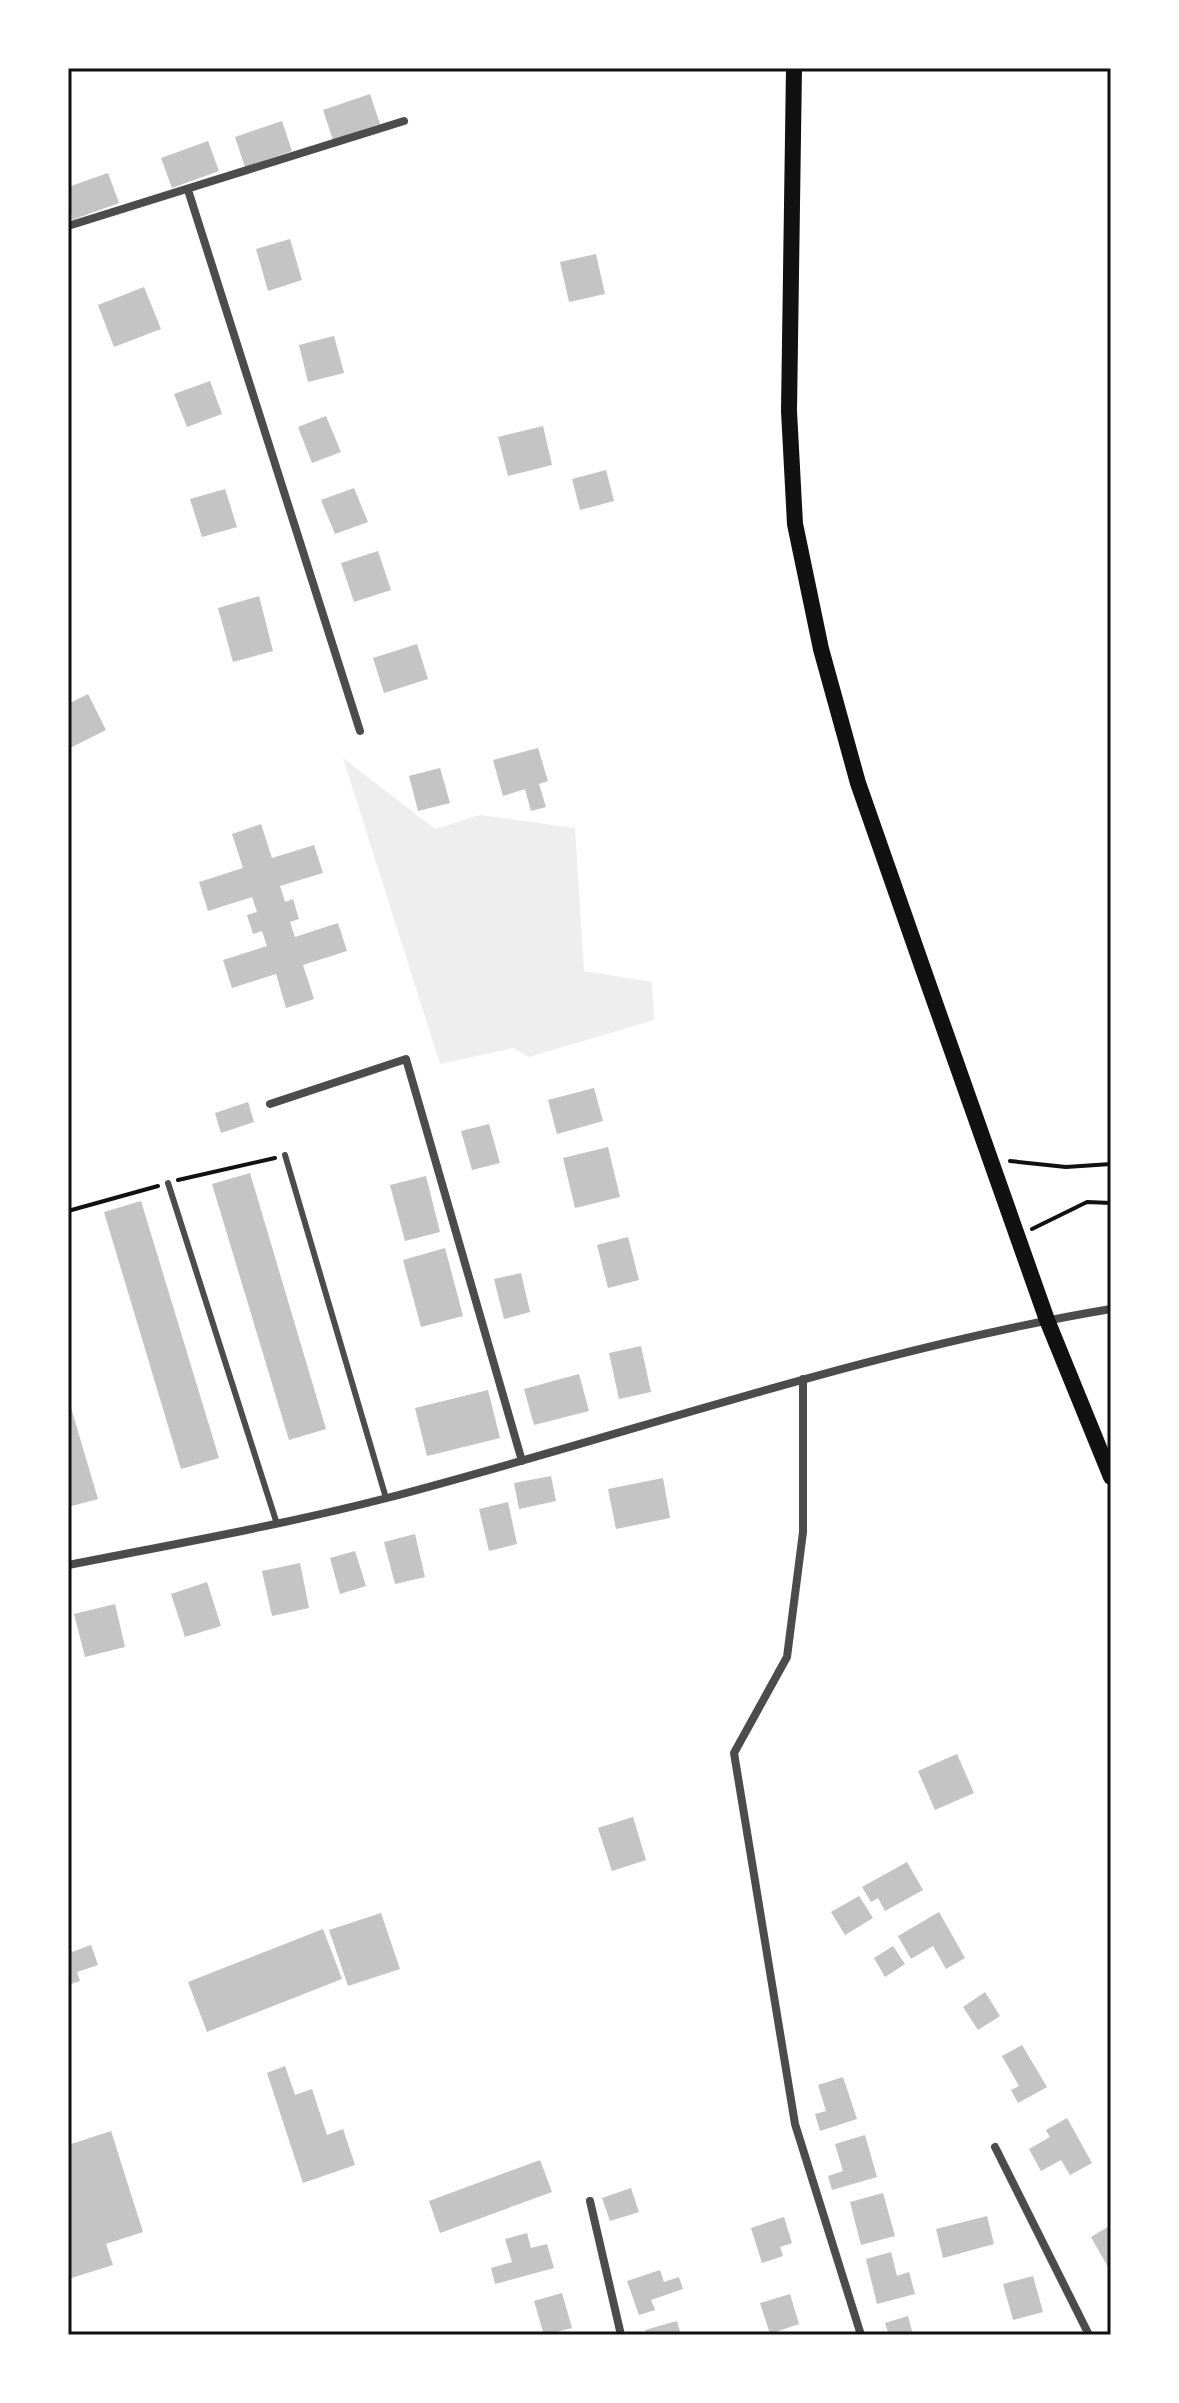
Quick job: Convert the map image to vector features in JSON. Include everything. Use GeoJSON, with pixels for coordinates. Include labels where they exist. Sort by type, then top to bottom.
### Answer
{"type":"FeatureCollection","features":[{"type":"Feature","properties":{"kind":"main road"},"geometry":{"type":"LineString","coordinates":[[794,68],[789,411],[795,524],[821,649],[858,783],[1017,1237],[1111,1477]]}},
{"type":"Feature","properties":{"kind":"street"},"geometry":{"type":"LineString","coordinates":[[68,226],[404,121]]}},
{"type":"Feature","properties":{"kind":"street"},"geometry":{"type":"LineString","coordinates":[[188,190],[360,731]]}},
{"type":"Feature","properties":{"kind":"street"},"geometry":{"type":"LineString","coordinates":[[270,1104],[406,1059],[522,1461]]}},
{"type":"Feature","properties":{"kind":"street"},"geometry":{"type":"LineString","coordinates":[[68,1565],[277,1524],[386,1498],[803,1379],[1047,1320],[1111,1309]]}},
{"type":"Feature","properties":{"kind":"street"},"geometry":{"type":"LineString","coordinates":[[803,1379],[803,1532],[787,1657],[734,1753],[795,2124],[861,2335]]}},
{"type":"Feature","properties":{"kind":"street"},"geometry":{"type":"LineString","coordinates":[[995,2147],[1089,2335]]}},
{"type":"Feature","properties":{"kind":"street"},"geometry":{"type":"LineString","coordinates":[[590,2201],[621,2335]]}},
{"type":"Feature","properties":{"kind":"lane"},"geometry":{"type":"LineString","coordinates":[[285,1155],[386,1498]]}},
{"type":"Feature","properties":{"kind":"lane"},"geometry":{"type":"LineString","coordinates":[[168,1183],[277,1524]]}},
{"type":"Feature","properties":{"kind":"path"},"geometry":{"type":"LineString","coordinates":[[990,1159],[1066,1167],[1111,1164]]}},
{"type":"Feature","properties":{"kind":"path"},"geometry":{"type":"LineString","coordinates":[[1017,1237],[1087,1202],[1111,1203]]}},
{"type":"Feature","properties":{"kind":"shaded area"},"geometry":{"type":"Polygon","coordinates":[[[343,758],[435,829],[480,815],[575,828],[584,971],[652,982],[654,1020],[529,1057],[513,1048],[440,1064],[343,758]]]}},
{"type":"Feature","properties":{"kind":"building"},"geometry":{"type":"Polygon","coordinates":[[[370,94],[380,124],[333,140],[323,110],[370,94]]]}},
{"type":"Feature","properties":{"kind":"building"},"geometry":{"type":"Polygon","coordinates":[[[282,121],[292,151],[245,167],[235,137],[282,121]]]}},
{"type":"Feature","properties":{"kind":"building"},"geometry":{"type":"Polygon","coordinates":[[[208,141],[219,171],[172,188],[161,158],[208,141]]]}},
{"type":"Feature","properties":{"kind":"building"},"geometry":{"type":"Polygon","coordinates":[[[108,173],[119,203],[72,220],[68,187],[108,173]]]}},
{"type":"Feature","properties":{"kind":"building"},"geometry":{"type":"Polygon","coordinates":[[[290,239],[302,280],[268,291],[256,249],[290,239]]]}},
{"type":"Feature","properties":{"kind":"building"},"geometry":{"type":"Polygon","coordinates":[[[596,254],[605,294],[569,302],[560,262],[596,254]]]}},
{"type":"Feature","properties":{"kind":"building"},"geometry":{"type":"Polygon","coordinates":[[[144,287],[161,329],[114,347],[98,305],[144,287]]]}},
{"type":"Feature","properties":{"kind":"building"},"geometry":{"type":"Polygon","coordinates":[[[334,336],[344,373],[308,382],[299,345],[334,336]]]}},
{"type":"Feature","properties":{"kind":"building"},"geometry":{"type":"Polygon","coordinates":[[[210,381],[222,414],[187,427],[174,394],[210,381]]]}},
{"type":"Feature","properties":{"kind":"building"},"geometry":{"type":"Polygon","coordinates":[[[326,416],[341,452],[312,463],[298,427],[326,416]]]}},
{"type":"Feature","properties":{"kind":"building"},"geometry":{"type":"Polygon","coordinates":[[[543,426],[552,465],[508,476],[498,437],[543,426]]]}},
{"type":"Feature","properties":{"kind":"building"},"geometry":{"type":"Polygon","coordinates":[[[606,470],[614,501],[580,510],[572,479],[606,470]]]}},
{"type":"Feature","properties":{"kind":"building"},"geometry":{"type":"Polygon","coordinates":[[[354,488],[368,522],[335,534],[321,500],[354,488]]]}},
{"type":"Feature","properties":{"kind":"building"},"geometry":{"type":"Polygon","coordinates":[[[225,489],[237,527],[202,537],[190,499],[225,489]]]}},
{"type":"Feature","properties":{"kind":"building"},"geometry":{"type":"Polygon","coordinates":[[[378,551],[391,590],[354,602],[341,563],[378,551]]]}},
{"type":"Feature","properties":{"kind":"building"},"geometry":{"type":"Polygon","coordinates":[[[259,596],[273,651],[233,662],[218,608],[259,596]]]}},
{"type":"Feature","properties":{"kind":"building"},"geometry":{"type":"Polygon","coordinates":[[[417,644],[428,679],[384,693],[373,658],[417,644]]]}},
{"type":"Feature","properties":{"kind":"building"},"geometry":{"type":"Polygon","coordinates":[[[88,694],[106,730],[68,749],[68,704],[88,694]]]}},
{"type":"Feature","properties":{"kind":"building"},"geometry":{"type":"Polygon","coordinates":[[[538,748],[548,781],[539,784],[546,807],[531,811],[525,789],[503,796],[493,760],[538,748]]]}},
{"type":"Feature","properties":{"kind":"building"},"geometry":{"type":"Polygon","coordinates":[[[440,768],[450,803],[418,811],[409,776],[440,768]]]}},
{"type":"Feature","properties":{"kind":"building"},"geometry":{"type":"Polygon","coordinates":[[[261,824],[272,858],[314,845],[323,873],[280,886],[285,902],[293,899],[299,919],[290,922],[295,937],[338,923],[347,951],[303,965],[314,999],[286,1008],[276,974],[232,988],[223,960],[267,946],[262,931],[253,934],[247,915],[257,912],[252,897],[208,911],[199,882],[243,868],[232,834],[261,824]]]}},
{"type":"Feature","properties":{"kind":"building"},"geometry":{"type":"Polygon","coordinates":[[[594,1088],[603,1121],[557,1134],[548,1100],[594,1088]]]}},
{"type":"Feature","properties":{"kind":"building"},"geometry":{"type":"Polygon","coordinates":[[[248,1102],[254,1122],[221,1133],[215,1113],[248,1102]]]}},
{"type":"Feature","properties":{"kind":"building"},"geometry":{"type":"Polygon","coordinates":[[[489,1124],[500,1163],[472,1170],[461,1131],[489,1124]]]}},
{"type":"Feature","properties":{"kind":"building"},"geometry":{"type":"Polygon","coordinates":[[[608,1147],[620,1197],[575,1208],[563,1158],[608,1147]]]}},
{"type":"Feature","properties":{"kind":"building"},"geometry":{"type":"Polygon","coordinates":[[[250,1173],[326,1429],[289,1440],[212,1184],[250,1173]]]}},
{"type":"Feature","properties":{"kind":"building"},"geometry":{"type":"Polygon","coordinates":[[[426,1176],[440,1232],[405,1241],[390,1185],[426,1176]]]}},
{"type":"Feature","properties":{"kind":"building"},"geometry":{"type":"Polygon","coordinates":[[[141,1201],[219,1458],[181,1469],[104,1212],[141,1201]]]}},
{"type":"Feature","properties":{"kind":"building"},"geometry":{"type":"Polygon","coordinates":[[[628,1237],[639,1280],[608,1288],[597,1245],[628,1237]]]}},
{"type":"Feature","properties":{"kind":"building"},"geometry":{"type":"Polygon","coordinates":[[[445,1248],[463,1316],[421,1327],[403,1260],[445,1248]]]}},
{"type":"Feature","properties":{"kind":"building"},"geometry":{"type":"Polygon","coordinates":[[[521,1273],[530,1312],[504,1319],[494,1279],[521,1273]]]}},
{"type":"Feature","properties":{"kind":"building"},"geometry":{"type":"Polygon","coordinates":[[[641,1346],[651,1392],[619,1399],[609,1353],[641,1346]]]}},
{"type":"Feature","properties":{"kind":"building"},"geometry":{"type":"Polygon","coordinates":[[[579,1374],[589,1411],[534,1425],[524,1389],[579,1374]]]}},
{"type":"Feature","properties":{"kind":"building"},"geometry":{"type":"Polygon","coordinates":[[[488,1390],[500,1438],[427,1456],[415,1408],[488,1390]]]}},
{"type":"Feature","properties":{"kind":"building"},"geometry":{"type":"Polygon","coordinates":[[[68,1402],[98,1499],[68,1507],[68,1402]]]}},
{"type":"Feature","properties":{"kind":"building"},"geometry":{"type":"Polygon","coordinates":[[[551,1476],[556,1501],[519,1509],[514,1483],[551,1476]]]}},
{"type":"Feature","properties":{"kind":"building"},"geometry":{"type":"Polygon","coordinates":[[[663,1478],[670,1518],[616,1529],[608,1489],[663,1478]]]}},
{"type":"Feature","properties":{"kind":"building"},"geometry":{"type":"Polygon","coordinates":[[[508,1502],[517,1544],[489,1551],[479,1509],[508,1502]]]}},
{"type":"Feature","properties":{"kind":"building"},"geometry":{"type":"Polygon","coordinates":[[[415,1534],[425,1577],[395,1584],[384,1542],[415,1534]]]}},
{"type":"Feature","properties":{"kind":"building"},"geometry":{"type":"Polygon","coordinates":[[[355,1551],[366,1586],[340,1594],[330,1558],[355,1551]]]}},
{"type":"Feature","properties":{"kind":"building"},"geometry":{"type":"Polygon","coordinates":[[[300,1563],[309,1608],[272,1616],[262,1571],[300,1563]]]}},
{"type":"Feature","properties":{"kind":"building"},"geometry":{"type":"Polygon","coordinates":[[[207,1582],[221,1626],[185,1637],[171,1594],[207,1582]]]}},
{"type":"Feature","properties":{"kind":"building"},"geometry":{"type":"Polygon","coordinates":[[[115,1604],[125,1647],[85,1657],[74,1614],[115,1604]]]}},
{"type":"Feature","properties":{"kind":"building"},"geometry":{"type":"Polygon","coordinates":[[[957,1754],[974,1793],[935,1810],[918,1771],[957,1754]]]}},
{"type":"Feature","properties":{"kind":"building"},"geometry":{"type":"Polygon","coordinates":[[[633,1817],[646,1860],[612,1871],[598,1828],[633,1817]]]}},
{"type":"Feature","properties":{"kind":"building"},"geometry":{"type":"Polygon","coordinates":[[[907,1862],[923,1890],[885,1911],[878,1898],[871,1902],[862,1887],[907,1862]]]}},
{"type":"Feature","properties":{"kind":"building"},"geometry":{"type":"Polygon","coordinates":[[[859,1896],[873,1918],[845,1935],[831,1912],[859,1896]]]}},
{"type":"Feature","properties":{"kind":"building"},"geometry":{"type":"Polygon","coordinates":[[[939,1912],[965,1958],[946,1969],[933,1946],[911,1959],[898,1936],[939,1912]]]}},
{"type":"Feature","properties":{"kind":"building"},"geometry":{"type":"Polygon","coordinates":[[[381,1913],[400,1969],[348,1986],[329,1930],[381,1913]]]}},
{"type":"Feature","properties":{"kind":"building"},"geometry":{"type":"Polygon","coordinates":[[[323,1929],[342,1979],[207,2032],[188,1982],[323,1929]]]}},
{"type":"Feature","properties":{"kind":"building"},"geometry":{"type":"Polygon","coordinates":[[[68,1941],[72,1952],[91,1945],[98,1965],[77,1972],[80,1981],[68,1985],[68,1941]]]}},
{"type":"Feature","properties":{"kind":"building"},"geometry":{"type":"Polygon","coordinates":[[[893,1946],[905,1964],[885,1977],[874,1958],[893,1946]]]}},
{"type":"Feature","properties":{"kind":"building"},"geometry":{"type":"Polygon","coordinates":[[[985,1992],[1000,2016],[978,2030],[963,2007],[985,1992]]]}},
{"type":"Feature","properties":{"kind":"building"},"geometry":{"type":"Polygon","coordinates":[[[1022,2045],[1047,2087],[1018,2103],[1011,2090],[1019,2086],[1002,2056],[1022,2045]]]}},
{"type":"Feature","properties":{"kind":"building"},"geometry":{"type":"Polygon","coordinates":[[[285,2066],[295,2095],[312,2089],[327,2135],[343,2129],[355,2165],[303,2183],[267,2073],[285,2066]]]}},
{"type":"Feature","properties":{"kind":"building"},"geometry":{"type":"Polygon","coordinates":[[[843,2077],[857,2119],[820,2131],[815,2114],[826,2111],[818,2085],[843,2077]]]}},
{"type":"Feature","properties":{"kind":"building"},"geometry":{"type":"Polygon","coordinates":[[[1067,2118],[1092,2163],[1070,2175],[1061,2160],[1041,2171],[1029,2149],[1050,2137],[1046,2130],[1067,2118]]]}},
{"type":"Feature","properties":{"kind":"building"},"geometry":{"type":"Polygon","coordinates":[[[111,2131],[143,2232],[106,2244],[113,2265],[68,2279],[68,2145],[111,2131]]]}},
{"type":"Feature","properties":{"kind":"building"},"geometry":{"type":"Polygon","coordinates":[[[865,2135],[877,2177],[832,2190],[828,2176],[843,2171],[835,2144],[865,2135]]]}},
{"type":"Feature","properties":{"kind":"building"},"geometry":{"type":"Polygon","coordinates":[[[540,2160],[552,2192],[440,2233],[429,2201],[540,2160]]]}},
{"type":"Feature","properties":{"kind":"building"},"geometry":{"type":"Polygon","coordinates":[[[631,2188],[639,2212],[610,2221],[602,2198],[631,2188]]]}},
{"type":"Feature","properties":{"kind":"building"},"geometry":{"type":"Polygon","coordinates":[[[883,2193],[895,2236],[861,2245],[850,2202],[883,2193]]]}},
{"type":"Feature","properties":{"kind":"building"},"geometry":{"type":"Polygon","coordinates":[[[987,2216],[994,2244],[943,2258],[936,2229],[987,2216]]]}},
{"type":"Feature","properties":{"kind":"building"},"geometry":{"type":"Polygon","coordinates":[[[784,2217],[792,2243],[780,2247],[783,2256],[762,2263],[751,2228],[784,2217]]]}},
{"type":"Feature","properties":{"kind":"building"},"geometry":{"type":"Polygon","coordinates":[[[1111,2225],[1111,2265],[1108,2267],[1091,2237],[1111,2225]]]}},
{"type":"Feature","properties":{"kind":"building"},"geometry":{"type":"Polygon","coordinates":[[[527,2233],[531,2248],[547,2244],[554,2268],[495,2284],[491,2268],[512,2262],[505,2239],[527,2233]]]}},
{"type":"Feature","properties":{"kind":"building"},"geometry":{"type":"Polygon","coordinates":[[[891,2252],[897,2276],[909,2272],[915,2294],[877,2304],[866,2259],[891,2252]]]}},
{"type":"Feature","properties":{"kind":"building"},"geometry":{"type":"Polygon","coordinates":[[[660,2270],[664,2282],[679,2277],[683,2289],[651,2300],[655,2310],[639,2315],[627,2281],[660,2270]]]}},
{"type":"Feature","properties":{"kind":"building"},"geometry":{"type":"Polygon","coordinates":[[[1033,2276],[1043,2312],[1013,2320],[1003,2284],[1033,2276]]]}},
{"type":"Feature","properties":{"kind":"building"},"geometry":{"type":"Polygon","coordinates":[[[562,2293],[572,2328],[544,2335],[534,2301],[562,2293]]]}},
{"type":"Feature","properties":{"kind":"building"},"geometry":{"type":"Polygon","coordinates":[[[790,2294],[799,2324],[770,2334],[760,2303],[790,2294]]]}},
{"type":"Feature","properties":{"kind":"building"},"geometry":{"type":"Polygon","coordinates":[[[908,2316],[913,2335],[889,2335],[885,2323],[908,2316]]]}},
{"type":"Feature","properties":{"kind":"building"},"geometry":{"type":"Polygon","coordinates":[[[677,2321],[681,2335],[647,2335],[645,2330],[677,2321]]]}}]}
